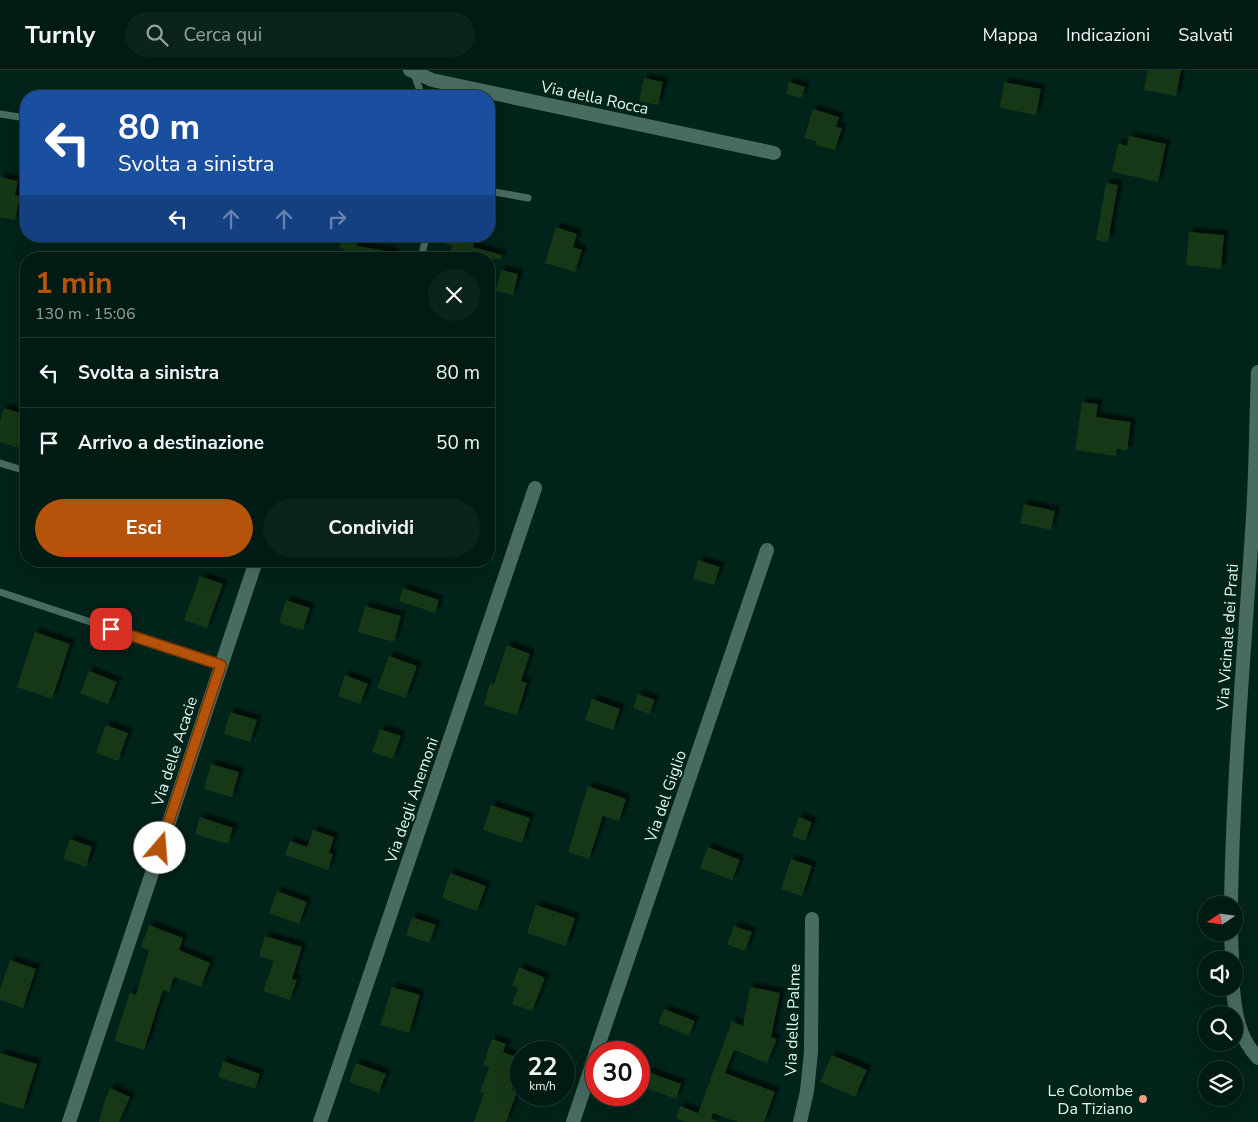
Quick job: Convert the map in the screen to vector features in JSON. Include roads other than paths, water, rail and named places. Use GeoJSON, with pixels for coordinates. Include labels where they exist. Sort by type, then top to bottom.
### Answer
{"type":"FeatureCollection","features":[{"type":"Feature","properties":{"kind":"street","name":"Via della Rocca"},"geometry":{"type":"LineString","coordinates":[[412,72],[432,80],[479,90]]}},
{"type":"Feature","properties":{"kind":"street","name":"Via della Rocca"},"geometry":{"type":"LineString","coordinates":[[495,93],[774,153]]}},
{"type":"Feature","properties":{"kind":"street","name":"Via Vicinale dei Prati"},"geometry":{"type":"LineString","coordinates":[[1231,896],[1232,834],[1253,513],[1258,372]]}},
{"type":"Feature","properties":{"kind":"street","name":"Via degli Anemoni"},"geometry":{"type":"LineString","coordinates":[[320,1122],[535,488]]}},
{"type":"Feature","properties":{"kind":"street","name":"Via del Giglio"},"geometry":{"type":"LineString","coordinates":[[600,1041],[767,550]]}},
{"type":"Feature","properties":{"kind":"street","name":"Via delle Acacie"},"geometry":{"type":"LineString","coordinates":[[69,1122],[254,567]]}},
{"type":"Feature","properties":{"kind":"street","name":"Via delle Palme"},"geometry":{"type":"LineString","coordinates":[[800,1122],[807,1091],[811,1052],[812,919]]}},
{"type":"Feature","properties":{"kind":"street"},"geometry":{"type":"LineString","coordinates":[[1234,996],[1235,1012],[1241,1033],[1258,1058]]}},
{"type":"Feature","properties":{"kind":"street","name":"Via del Giglio"},"geometry":{"type":"LineString","coordinates":[[573,1122],[585,1086]]}},
{"type":"Feature","properties":{"kind":"lane"},"geometry":{"type":"LineString","coordinates":[[412,72],[420,90]]}},
{"type":"Feature","properties":{"kind":"lane"},"geometry":{"type":"LineString","coordinates":[[0,114],[20,117]]}},
{"type":"Feature","properties":{"kind":"lane"},"geometry":{"type":"LineString","coordinates":[[495,192],[528,198]]}},
{"type":"Feature","properties":{"kind":"lane"},"geometry":{"type":"LineString","coordinates":[[0,463],[20,469]]}},
{"type":"Feature","properties":{"kind":"lane"},"geometry":{"type":"LineString","coordinates":[[0,592],[221,665]]}},
{"type":"Feature","properties":{"kind":"place","name":"Le Colombe Da Tiziano"},"geometry":{"type":"Point","coordinates":[1143,1099]}}]}
